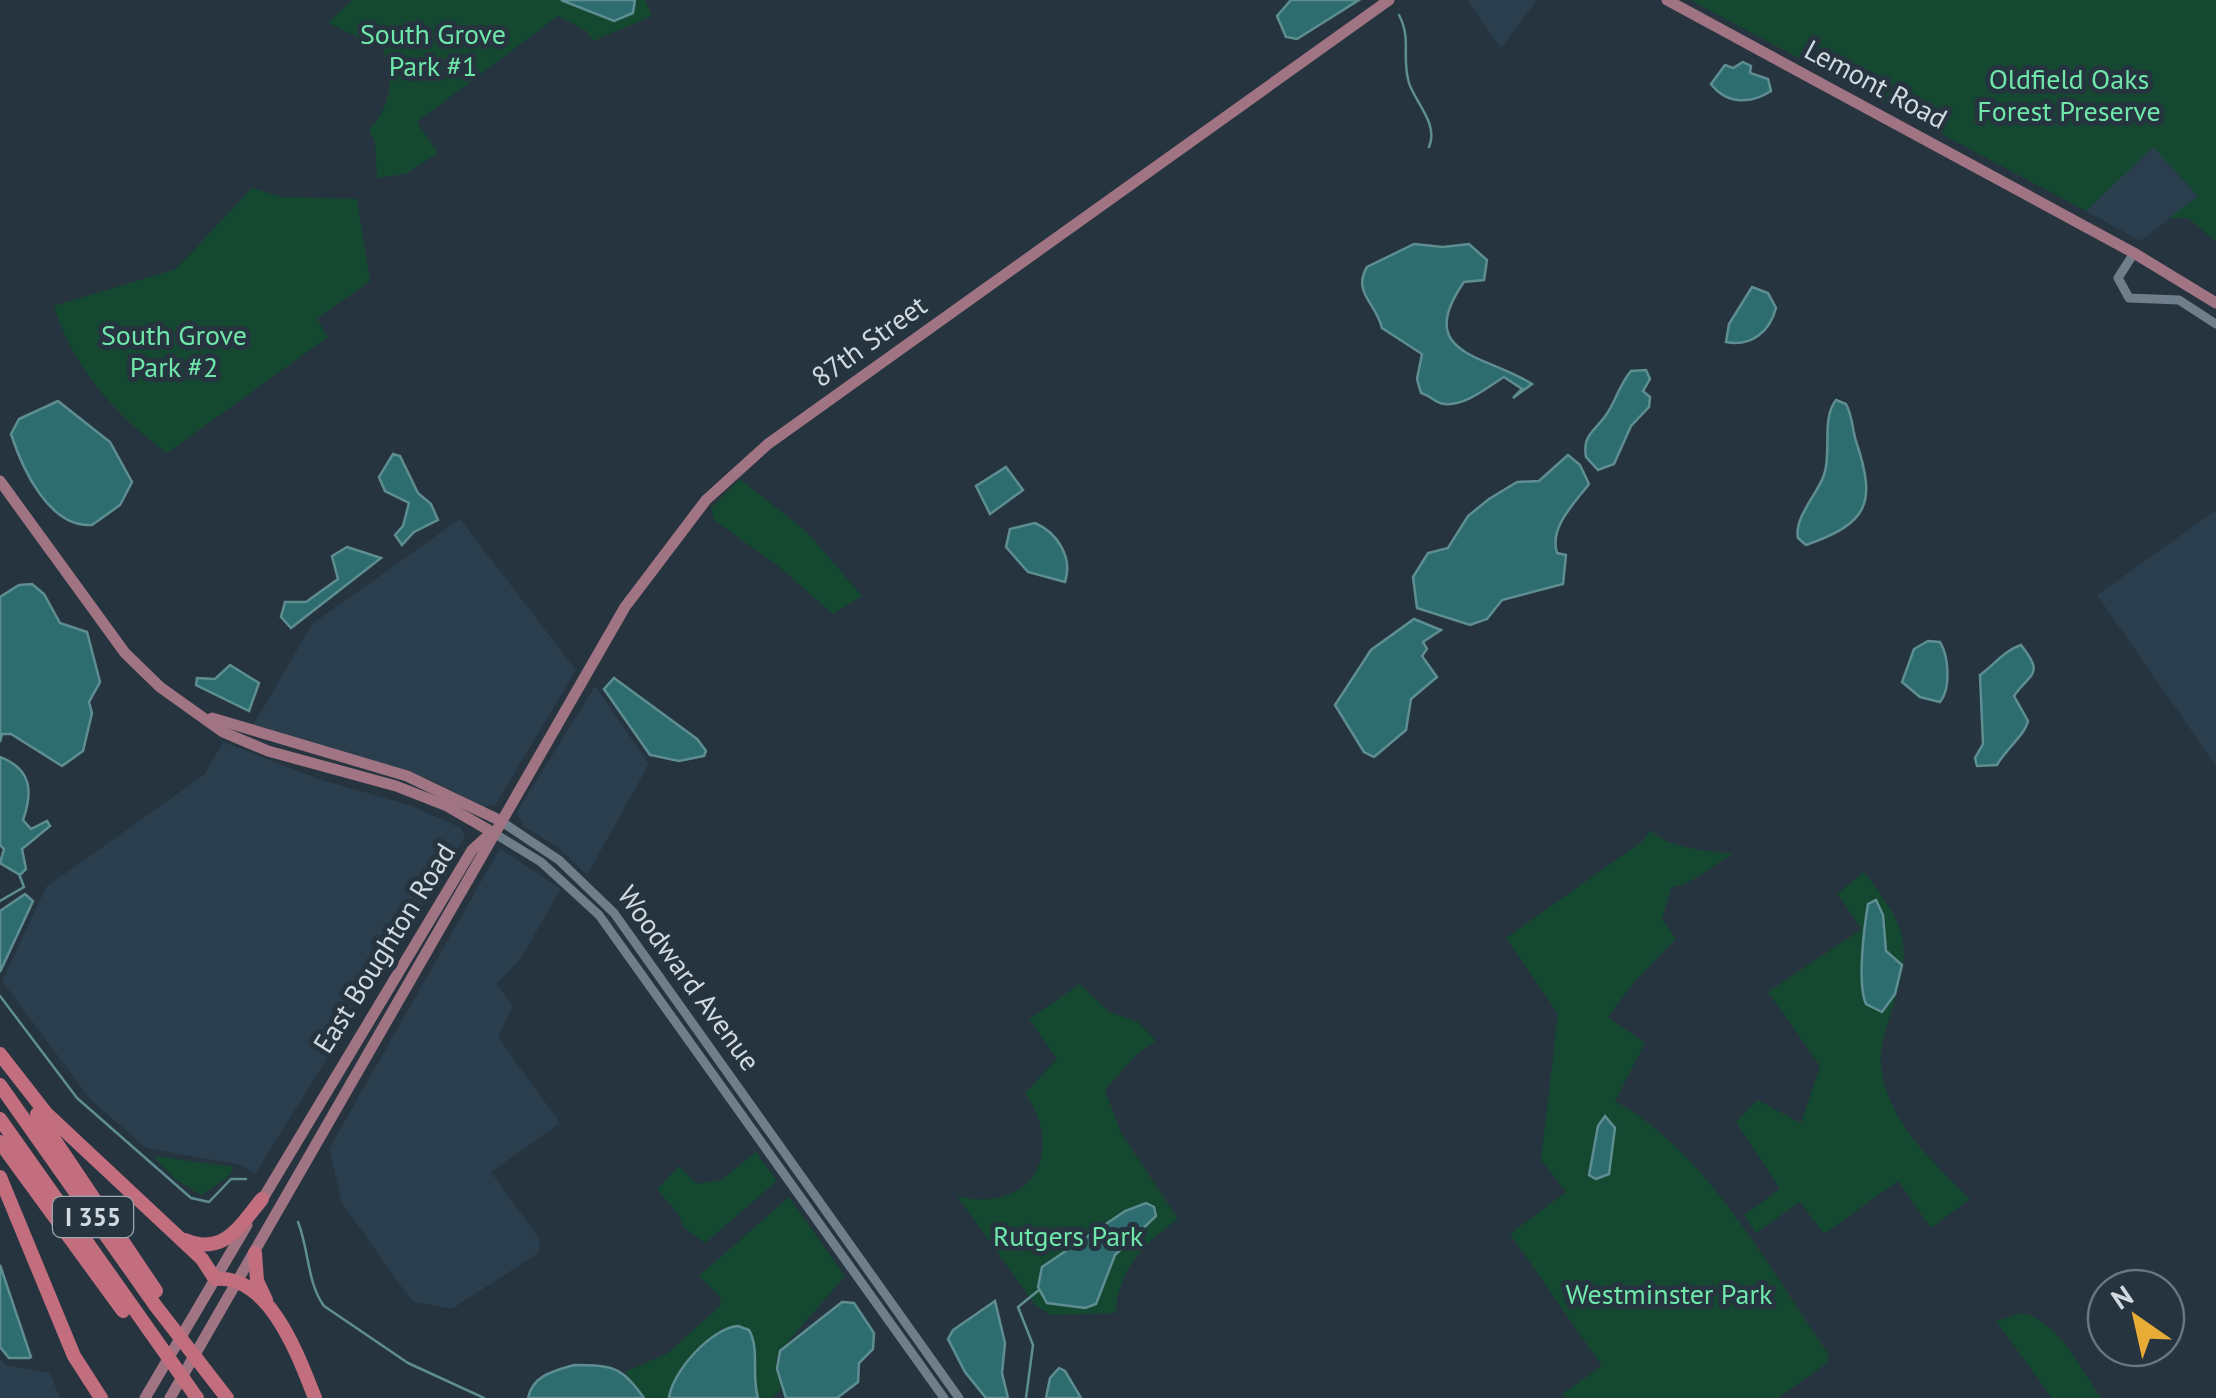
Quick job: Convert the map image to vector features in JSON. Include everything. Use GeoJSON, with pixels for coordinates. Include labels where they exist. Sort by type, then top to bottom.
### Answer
{"type":"FeatureCollection","features":[{"type":"Feature","properties":{"kind":"highway"},"geometry":{"type":"LineString","coordinates":[[0,1057],[46,1113],[207,1264],[215,1280],[239,1282],[272,1314]]}},
{"type":"Feature","properties":{"kind":"highway"},"geometry":{"type":"LineString","coordinates":[[0,1057],[174,1316],[188,1348]]}},
{"type":"Feature","properties":{"kind":"highway","name":"I 355"},"geometry":{"type":"LineString","coordinates":[[0,1085],[227,1398]]}},
{"type":"Feature","properties":{"kind":"highway","name":"I 355"},"geometry":{"type":"LineString","coordinates":[[0,1119],[197,1398]]}},
{"type":"Feature","properties":{"kind":"highway"},"geometry":{"type":"LineString","coordinates":[[0,1142],[112,1296],[162,1351]]}},
{"type":"Feature","properties":{"kind":"highway"},"geometry":{"type":"LineString","coordinates":[[0,1176],[74,1356],[101,1398]]}},
{"type":"Feature","properties":{"kind":"highway"},"geometry":{"type":"LineString","coordinates":[[178,1238],[205,1247],[218,1246],[262,1199]]}},
{"type":"Feature","properties":{"kind":"highway"},"geometry":{"type":"LineString","coordinates":[[256,1253],[257,1281],[272,1314],[290,1340],[315,1398]]}},
{"type":"Feature","properties":{"kind":"main road","name":"87th Street"},"geometry":{"type":"LineString","coordinates":[[496,826],[650,568],[706,500],[738,470],[1388,0]]}},
{"type":"Feature","properties":{"kind":"main road","name":"Lemont Road"},"geometry":{"type":"LineString","coordinates":[[1667,0],[2134,253],[2216,303]]}},
{"type":"Feature","properties":{"kind":"main road","name":"Woodward Avenue"},"geometry":{"type":"LineString","coordinates":[[0,481],[125,653],[160,686],[223,732],[396,786],[496,826]]}},
{"type":"Feature","properties":{"kind":"main road","name":"East Boughton Road"},"geometry":{"type":"LineString","coordinates":[[148,1393],[368,1018],[472,850],[496,826]]}},
{"type":"Feature","properties":{"kind":"main road","name":"East Boughton Road"},"geometry":{"type":"LineString","coordinates":[[170,1398],[485,856],[496,826]]}},
{"type":"Feature","properties":{"kind":"street"},"geometry":{"type":"LineString","coordinates":[[2134,253],[2119,273],[2122,290],[2138,300],[2179,300],[2216,324]]}},
{"type":"Feature","properties":{"kind":"street","name":"Woodward Avenue"},"geometry":{"type":"LineString","coordinates":[[496,826],[599,915],[944,1398]]}},
{"type":"Feature","properties":{"kind":"street","name":"Woodward Avenue"},"geometry":{"type":"LineString","coordinates":[[496,826],[560,860],[614,913],[959,1398]]}},
{"type":"Feature","properties":{"kind":"shaded area"},"geometry":{"type":"Polygon","coordinates":[[[561,0],[635,0],[633,13],[614,21],[561,0]]]}},
{"type":"Feature","properties":{"kind":"shaded area"},"geometry":{"type":"Polygon","coordinates":[[[1291,0],[1359,0],[1297,39],[1286,37],[1277,16],[1291,0]]]}},
{"type":"Feature","properties":{"kind":"shaded area"},"geometry":{"type":"Polygon","coordinates":[[[1467,0],[1537,0],[1501,48],[1467,0]]]}},
{"type":"Feature","properties":{"kind":"shaded area"},"geometry":{"type":"Polygon","coordinates":[[[1743,62],[1751,66],[1750,73],[1768,79],[1771,91],[1740,100],[1717,91],[1711,84],[1725,65],[1733,68],[1743,62]]]}},
{"type":"Feature","properties":{"kind":"shaded area"},"geometry":{"type":"Polygon","coordinates":[[[2153,146],[2199,196],[2140,241],[2086,211],[2153,146]]]}},
{"type":"Feature","properties":{"kind":"shaded area"},"geometry":{"type":"Polygon","coordinates":[[[1414,244],[1469,244],[1487,260],[1484,280],[1464,282],[1450,306],[1446,325],[1451,339],[1462,350],[1532,384],[1513,398],[1522,389],[1504,377],[1476,395],[1452,404],[1421,393],[1417,379],[1422,354],[1382,328],[1362,284],[1367,267],[1414,244]]]}},
{"type":"Feature","properties":{"kind":"shaded area"},"geometry":{"type":"Polygon","coordinates":[[[1752,287],[1768,293],[1776,308],[1773,316],[1752,340],[1726,342],[1729,324],[1752,287]]]}},
{"type":"Feature","properties":{"kind":"shaded area"},"geometry":{"type":"Polygon","coordinates":[[[1646,370],[1650,379],[1643,391],[1650,397],[1649,407],[1631,426],[1614,464],[1598,470],[1586,457],[1588,438],[1631,371],[1646,370]]]}},
{"type":"Feature","properties":{"kind":"shaded area"},"geometry":{"type":"Polygon","coordinates":[[[1836,400],[1846,404],[1850,414],[1866,496],[1855,519],[1806,545],[1798,538],[1798,530],[1824,475],[1829,417],[1836,400]]]}},
{"type":"Feature","properties":{"kind":"shaded area"},"geometry":{"type":"Polygon","coordinates":[[[58,401],[110,442],[132,482],[120,505],[92,525],[63,517],[50,506],[30,479],[11,434],[19,419],[58,401]]]}},
{"type":"Feature","properties":{"kind":"shaded area"},"geometry":{"type":"Polygon","coordinates":[[[393,454],[400,456],[418,493],[431,504],[438,520],[414,532],[402,545],[395,535],[403,526],[409,503],[385,491],[379,477],[393,454]]]}},
{"type":"Feature","properties":{"kind":"shaded area"},"geometry":{"type":"Polygon","coordinates":[[[1568,455],[1580,465],[1589,484],[1564,516],[1557,534],[1557,553],[1566,555],[1563,584],[1502,600],[1487,619],[1470,625],[1417,608],[1413,577],[1428,553],[1448,548],[1468,516],[1489,499],[1517,482],[1539,481],[1568,455]]]}},
{"type":"Feature","properties":{"kind":"shaded area"},"geometry":{"type":"Polygon","coordinates":[[[1006,467],[1023,490],[990,514],[976,486],[1006,467]]]}},
{"type":"Feature","properties":{"kind":"shaded area"},"geometry":{"type":"Polygon","coordinates":[[[2216,510],[2216,766],[2097,595],[2216,510]]]}},
{"type":"Feature","properties":{"kind":"shaded area"},"geometry":{"type":"Polygon","coordinates":[[[460,519],[576,670],[496,804],[484,807],[429,779],[251,729],[312,624],[460,519]]]}},
{"type":"Feature","properties":{"kind":"shaded area"},"geometry":{"type":"Polygon","coordinates":[[[1035,523],[1051,533],[1062,547],[1067,564],[1065,582],[1028,572],[1006,547],[1010,529],[1035,523]]]}},
{"type":"Feature","properties":{"kind":"shaded area"},"geometry":{"type":"Polygon","coordinates":[[[347,547],[381,558],[291,628],[281,617],[285,602],[306,602],[338,579],[332,556],[347,547]]]}},
{"type":"Feature","properties":{"kind":"shaded area"},"geometry":{"type":"Polygon","coordinates":[[[32,584],[44,594],[60,623],[87,632],[100,682],[89,702],[92,713],[83,751],[62,766],[11,734],[2,734],[0,742],[0,597],[19,585],[32,584]]]}},
{"type":"Feature","properties":{"kind":"shaded area"},"geometry":{"type":"Polygon","coordinates":[[[1414,619],[1441,630],[1423,642],[1427,649],[1422,656],[1437,677],[1411,699],[1406,730],[1374,757],[1364,752],[1335,705],[1371,650],[1414,619]]]}},
{"type":"Feature","properties":{"kind":"shaded area"},"geometry":{"type":"Polygon","coordinates":[[[1928,641],[1940,642],[1945,656],[1948,673],[1940,702],[1920,697],[1902,682],[1914,649],[1928,641]]]}},
{"type":"Feature","properties":{"kind":"shaded area"},"geometry":{"type":"Polygon","coordinates":[[[2021,645],[2034,669],[2014,696],[2028,721],[1997,765],[1977,766],[1975,758],[1983,744],[1980,675],[2021,645]]]}},
{"type":"Feature","properties":{"kind":"shaded area"},"geometry":{"type":"Polygon","coordinates":[[[230,665],[259,683],[249,711],[196,685],[197,678],[215,679],[230,665]]]}},
{"type":"Feature","properties":{"kind":"shaded area"},"geometry":{"type":"Polygon","coordinates":[[[614,678],[697,739],[706,751],[704,756],[679,761],[650,755],[604,689],[614,678]]]}},
{"type":"Feature","properties":{"kind":"shaded area"},"geometry":{"type":"Polygon","coordinates":[[[595,686],[649,764],[587,875],[558,847],[523,826],[517,812],[595,686]]]}},
{"type":"Feature","properties":{"kind":"shaded area"},"geometry":{"type":"Polygon","coordinates":[[[223,742],[318,779],[412,806],[461,828],[465,837],[255,1174],[241,1165],[146,1148],[91,1100],[2,981],[46,887],[205,774],[223,742]]]}},
{"type":"Feature","properties":{"kind":"shaded area"},"geometry":{"type":"Polygon","coordinates":[[[0,757],[18,768],[27,782],[23,820],[31,829],[47,821],[50,826],[22,849],[26,869],[20,875],[0,863],[4,849],[0,845],[0,757]]]}},
{"type":"Feature","properties":{"kind":"shaded area"},"geometry":{"type":"Polygon","coordinates":[[[500,848],[561,889],[521,958],[496,984],[513,1006],[498,1037],[560,1123],[491,1172],[540,1240],[538,1253],[452,1309],[415,1302],[405,1292],[342,1203],[329,1149],[500,848]]]}},
{"type":"Feature","properties":{"kind":"shaded area"},"geometry":{"type":"Polygon","coordinates":[[[25,894],[33,901],[0,972],[0,911],[25,894]]]}},
{"type":"Feature","properties":{"kind":"shaded area"},"geometry":{"type":"Polygon","coordinates":[[[1876,900],[1883,915],[1886,951],[1902,965],[1895,994],[1882,1012],[1866,1004],[1862,983],[1868,904],[1876,900]]]}},
{"type":"Feature","properties":{"kind":"shaded area"},"geometry":{"type":"Polygon","coordinates":[[[1605,1116],[1615,1128],[1609,1174],[1596,1179],[1589,1175],[1598,1126],[1605,1116]]]}},
{"type":"Feature","properties":{"kind":"shaded area"},"geometry":{"type":"Polygon","coordinates":[[[1146,1203],[1154,1207],[1156,1216],[1115,1255],[1096,1304],[1085,1308],[1047,1303],[1038,1287],[1042,1267],[1125,1211],[1146,1203]]]}},
{"type":"Feature","properties":{"kind":"shaded area"},"geometry":{"type":"Polygon","coordinates":[[[0,1265],[29,1358],[9,1358],[0,1347],[0,1265]]]}},
{"type":"Feature","properties":{"kind":"shaded area"},"geometry":{"type":"Polygon","coordinates":[[[995,1301],[1005,1343],[1002,1373],[1008,1398],[986,1398],[965,1372],[948,1339],[953,1330],[995,1301]]]}},
{"type":"Feature","properties":{"kind":"shaded area"},"geometry":{"type":"Polygon","coordinates":[[[842,1302],[854,1303],[874,1333],[873,1349],[859,1363],[858,1382],[837,1398],[786,1398],[777,1369],[780,1351],[842,1302]]]}},
{"type":"Feature","properties":{"kind":"shaded area"},"geometry":{"type":"Polygon","coordinates":[[[738,1326],[749,1330],[752,1337],[758,1398],[669,1398],[677,1376],[694,1353],[716,1334],[738,1326]]]}},
{"type":"Feature","properties":{"kind":"shaded area"},"geometry":{"type":"Polygon","coordinates":[[[0,1359],[5,1365],[50,1373],[60,1398],[0,1398],[0,1359]]]}},
{"type":"Feature","properties":{"kind":"shaded area"},"geometry":{"type":"Polygon","coordinates":[[[574,1365],[615,1370],[644,1398],[528,1398],[539,1379],[574,1365]]]}},
{"type":"Feature","properties":{"kind":"shaded area"},"geometry":{"type":"Polygon","coordinates":[[[1059,1368],[1065,1371],[1081,1398],[1046,1398],[1050,1378],[1059,1368]]]}},
{"type":"Feature","properties":{"kind":"green space","name":"South Grove Park #1"},"geometry":{"type":"Polygon","coordinates":[[[352,0],[645,0],[652,16],[593,41],[586,31],[558,16],[417,122],[438,153],[406,174],[377,178],[375,142],[369,130],[389,92],[383,49],[328,23],[352,0]]]}},
{"type":"Feature","properties":{"kind":"green space","name":"Oldfield Oaks Forest Preserve"},"geometry":{"type":"Polygon","coordinates":[[[1690,0],[2216,0],[2216,242],[2188,218],[2169,218],[2198,196],[2153,147],[2086,211],[1690,0]]]}},
{"type":"Feature","properties":{"kind":"green space","name":"South Grove Park #2"},"geometry":{"type":"Polygon","coordinates":[[[252,188],[282,197],[357,199],[370,281],[317,319],[328,337],[167,453],[130,423],[99,389],[72,350],[54,306],[176,269],[252,188]]]}},
{"type":"Feature","properties":{"kind":"green space"},"geometry":{"type":"Polygon","coordinates":[[[740,479],[806,531],[862,596],[833,614],[778,566],[714,520],[711,508],[740,479]]]}},
{"type":"Feature","properties":{"kind":"green space","name":"Westminster Park"},"geometry":{"type":"Polygon","coordinates":[[[1650,830],[1678,845],[1734,854],[1671,888],[1662,919],[1676,939],[1634,982],[1608,1017],[1645,1043],[1615,1101],[1649,1123],[1708,1181],[1829,1355],[1827,1363],[1778,1398],[1565,1398],[1562,1394],[1602,1366],[1510,1234],[1566,1192],[1541,1160],[1558,1014],[1506,938],[1644,840],[1650,830]]]}},
{"type":"Feature","properties":{"kind":"green space"},"geometry":{"type":"Polygon","coordinates":[[[1864,872],[1898,923],[1904,953],[1882,1046],[1885,1086],[1914,1139],[1970,1199],[1931,1228],[1898,1181],[1824,1234],[1800,1202],[1756,1233],[1744,1215],[1780,1189],[1736,1122],[1757,1100],[1801,1123],[1820,1066],[1768,992],[1862,929],[1837,894],[1864,872]]]}},
{"type":"Feature","properties":{"kind":"green space","name":"Rutgers Park"},"geometry":{"type":"Polygon","coordinates":[[[1080,984],[1109,1012],[1138,1022],[1156,1041],[1136,1055],[1105,1090],[1121,1133],[1178,1219],[1135,1259],[1122,1283],[1115,1313],[1051,1315],[1035,1305],[957,1196],[1004,1196],[1022,1188],[1034,1174],[1041,1157],[1042,1137],[1037,1115],[1025,1093],[1057,1059],[1029,1019],[1080,984]]]}},
{"type":"Feature","properties":{"kind":"green space"},"geometry":{"type":"Polygon","coordinates":[[[756,1152],[777,1181],[705,1243],[683,1227],[679,1215],[657,1189],[679,1166],[697,1184],[721,1180],[756,1152]]]}},
{"type":"Feature","properties":{"kind":"green space"},"geometry":{"type":"Polygon","coordinates":[[[153,1156],[234,1167],[228,1177],[201,1195],[176,1180],[153,1156]]]}},
{"type":"Feature","properties":{"kind":"green space"},"geometry":{"type":"Polygon","coordinates":[[[789,1197],[845,1276],[780,1351],[776,1360],[781,1390],[772,1398],[758,1398],[751,1367],[755,1341],[723,1327],[676,1378],[669,1398],[644,1398],[625,1372],[668,1353],[720,1306],[721,1298],[699,1276],[789,1197]]]}},
{"type":"Feature","properties":{"kind":"green space"},"geometry":{"type":"Polygon","coordinates":[[[2022,1313],[2047,1325],[2058,1336],[2101,1398],[2052,1398],[1996,1321],[2022,1313]]]}},
{"type":"Feature","properties":{"kind":"waterway"},"geometry":{"type":"LineString","coordinates":[[1399,15],[1405,33],[1409,83],[1431,130],[1429,147]]}},
{"type":"Feature","properties":{"kind":"waterway"},"geometry":{"type":"LineString","coordinates":[[0,901],[24,887],[19,874]]}},
{"type":"Feature","properties":{"kind":"waterway"},"geometry":{"type":"LineString","coordinates":[[0,996],[77,1098],[191,1198],[209,1202],[231,1179],[246,1179]]}},
{"type":"Feature","properties":{"kind":"waterway"},"geometry":{"type":"LineString","coordinates":[[298,1222],[314,1287],[324,1306],[408,1363],[484,1398]]}},
{"type":"Feature","properties":{"kind":"waterway"},"geometry":{"type":"LineString","coordinates":[[1026,1398],[1033,1345],[1018,1307],[1039,1290]]}}]}
